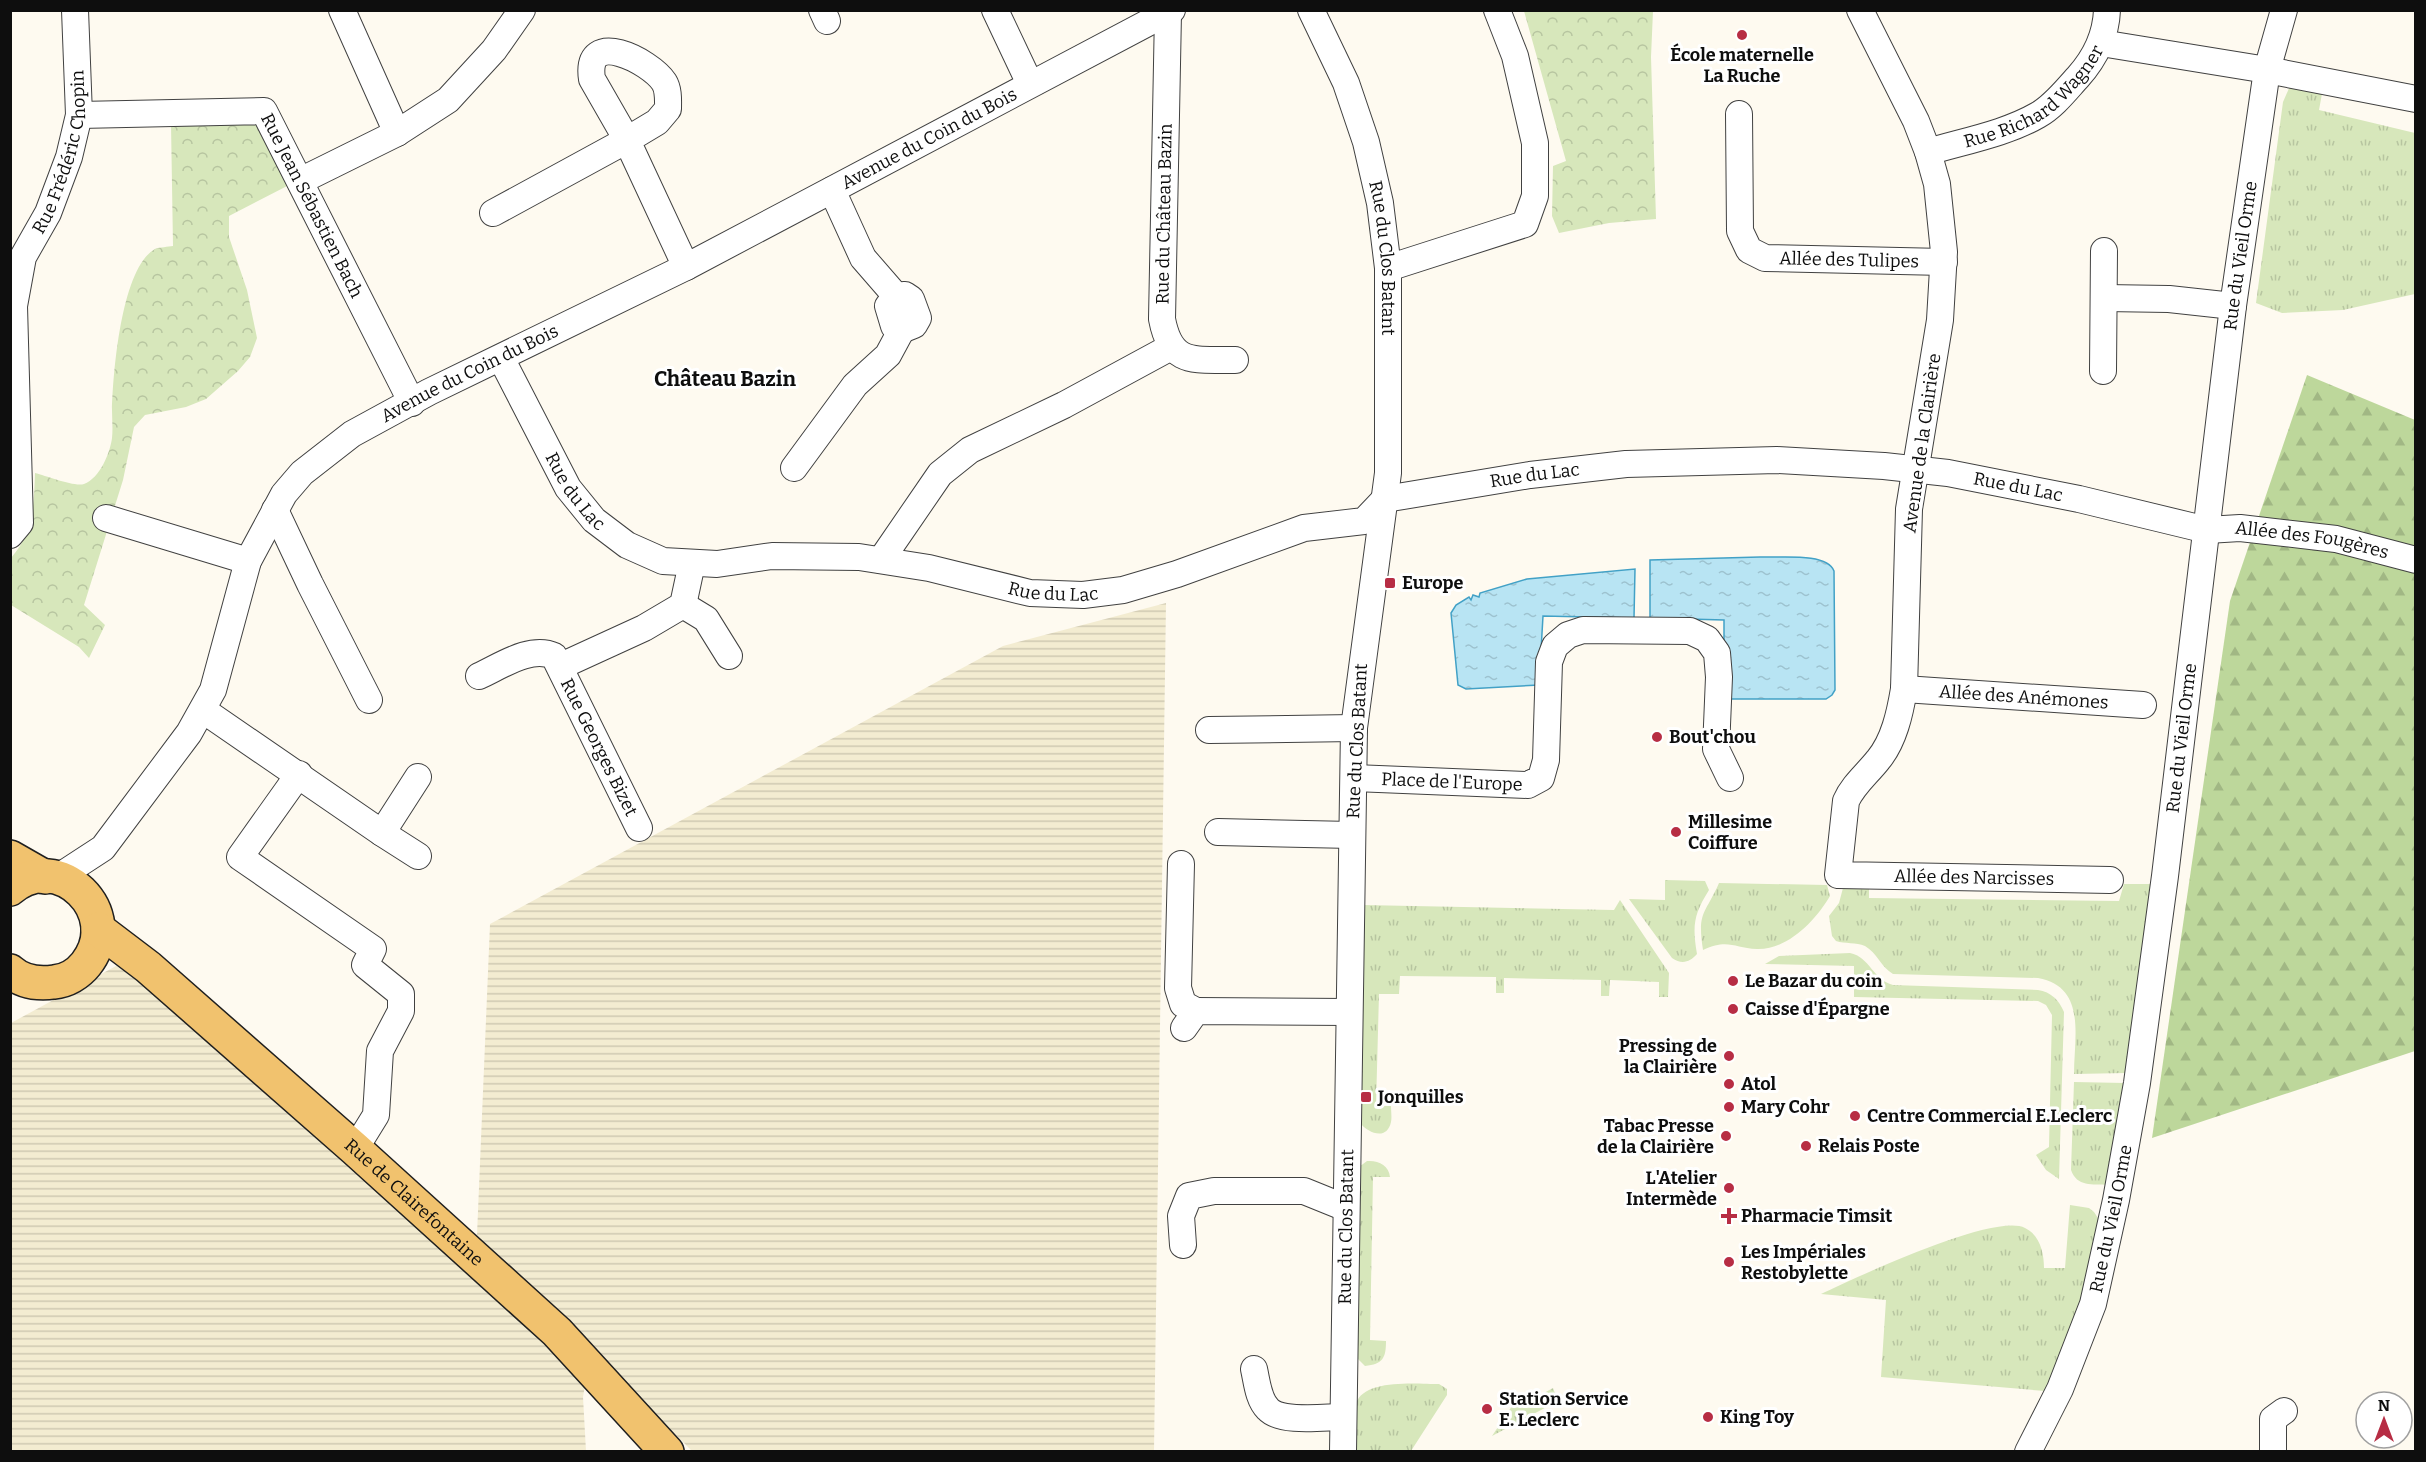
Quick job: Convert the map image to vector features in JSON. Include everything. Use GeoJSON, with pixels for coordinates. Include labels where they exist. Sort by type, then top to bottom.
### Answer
{"type":"FeatureCollection","features":[{"type":"Feature","properties":{"kind":"main road","name":"Rue de Clairefontaine"},"geometry":{"type":"LineString","coordinates":[[10,857],[51,877],[72,884],[84,894],[96,918],[147,967],[355,1149],[557,1332],[667,1452]]}},
{"type":"Feature","properties":{"kind":"main road"},"geometry":{"type":"LineString","coordinates":[[10,890],[28,879],[51,877]]}},
{"type":"Feature","properties":{"kind":"main road"},"geometry":{"type":"LineString","coordinates":[[10,971],[30,982],[44,984],[59,982],[72,976],[92,956],[97,943],[96,918]]}},
{"type":"Feature","properties":{"kind":"main road"},"geometry":{"type":"LineString","coordinates":[[83,967],[110,965],[147,967]]}},
{"type":"Feature","properties":{"kind":"street","name":"Rue Frédéric Chopin"},"geometry":{"type":"LineString","coordinates":[[10,535],[20,523],[14,306],[23,257],[48,213],[69,157],[79,115],[75,10]]}},
{"type":"Feature","properties":{"kind":"street"},"geometry":{"type":"LineString","coordinates":[[342,10],[397,133]]}},
{"type":"Feature","properties":{"kind":"street"},"geometry":{"type":"LineString","coordinates":[[300,182],[397,133],[448,100],[494,50],[522,10]]}},
{"type":"Feature","properties":{"kind":"street"},"geometry":{"type":"LineString","coordinates":[[995,10],[1030,84]]}},
{"type":"Feature","properties":{"kind":"street","name":"Rue du Clos Batant"},"geometry":{"type":"LineString","coordinates":[[1311,10],[1346,83],[1366,142],[1380,203],[1388,268],[1388,473],[1354,728],[1343,1452]]}},
{"type":"Feature","properties":{"kind":"street"},"geometry":{"type":"LineString","coordinates":[[1388,268],[1526,224],[1535,196],[1535,143],[1515,56],[1497,10]]}},
{"type":"Feature","properties":{"kind":"street","name":"Avenue de la Clairière"},"geometry":{"type":"LineString","coordinates":[[1838,875],[1846,801],[1851,790],[1880,759],[1900,716],[1904,689],[1909,509],[1940,320],[1944,261],[1937,184],[1928,152],[1916,121],[1860,10]]}},
{"type":"Feature","properties":{"kind":"street","name":"Rue Richard Wagner"},"geometry":{"type":"LineString","coordinates":[[1928,152],[2015,126],[2040,114],[2061,96],[2086,68],[2101,43],[2107,10]]}},
{"type":"Feature","properties":{"kind":"street","name":"Rue du Vieil Orme"},"geometry":{"type":"LineString","coordinates":[[2028,1452],[2060,1389],[2093,1304],[2116,1200],[2137,1083],[2165,876],[2233,306],[2267,70],[2284,10]]}},
{"type":"Feature","properties":{"kind":"street","name":"Avenue du Coin du Bois"},"geometry":{"type":"LineString","coordinates":[[96,918],[95,877],[103,848],[189,734],[203,710],[213,690],[248,561],[284,494],[302,473],[352,434],[686,267],[1170,12]]}},
{"type":"Feature","properties":{"kind":"street","name":"Rue du Château Bazin"},"geometry":{"type":"LineString","coordinates":[[1170,12],[1162,319],[1171,347]]}},
{"type":"Feature","properties":{"kind":"street"},"geometry":{"type":"LineString","coordinates":[[2101,43],[2267,70],[2415,99]]}},
{"type":"Feature","properties":{"kind":"street","name":"Rue Jean Sébastien Bach"},"geometry":{"type":"LineString","coordinates":[[79,115],[264,111],[412,403]]}},
{"type":"Feature","properties":{"kind":"street","name":"Allée des Tulipes"},"geometry":{"type":"LineString","coordinates":[[1739,114],[1740,231],[1749,250],[1765,258],[1944,261]]}},
{"type":"Feature","properties":{"kind":"street"},"geometry":{"type":"LineString","coordinates":[[493,213],[627,140],[686,267]]}},
{"type":"Feature","properties":{"kind":"street"},"geometry":{"type":"LineString","coordinates":[[794,468],[855,385],[888,354],[902,329],[894,326],[888,306],[896,296],[863,258],[832,190]]}},
{"type":"Feature","properties":{"kind":"street"},"geometry":{"type":"LineString","coordinates":[[2103,371],[2104,251]]}},
{"type":"Feature","properties":{"kind":"street"},"geometry":{"type":"LineString","coordinates":[[2105,298],[2169,299],[2233,306]]}},
{"type":"Feature","properties":{"kind":"street"},"geometry":{"type":"LineString","coordinates":[[881,560],[940,474],[970,450],[1064,405],[1171,347],[1191,359],[1235,360]]}},
{"type":"Feature","properties":{"kind":"street","name":"Rue du Lac"},"geometry":{"type":"LineString","coordinates":[[501,358],[568,488],[594,520],[627,545],[663,561],[717,564],[772,556],[820,555],[881,560],[929,568],[1030,593],[1083,595],[1123,590],[1177,574],[1305,528],[1364,521],[1385,499],[1530,475],[1668,461],[1777,460],[1884,466],[1948,473],[2068,497],[2207,530]]}},
{"type":"Feature","properties":{"kind":"street"},"geometry":{"type":"LineString","coordinates":[[275,510],[369,700]]}},
{"type":"Feature","properties":{"kind":"street"},"geometry":{"type":"LineString","coordinates":[[106,518],[248,561]]}},
{"type":"Feature","properties":{"kind":"street","name":"Allée des Fougères"},"geometry":{"type":"LineString","coordinates":[[2207,530],[2240,528],[2336,539],[2415,560]]}},
{"type":"Feature","properties":{"kind":"street"},"geometry":{"type":"LineString","coordinates":[[692,563],[683,605],[706,619],[729,656]]}},
{"type":"Feature","properties":{"kind":"street","name":"Rue Georges Bizet"},"geometry":{"type":"LineString","coordinates":[[561,666],[644,628],[683,605]]}},
{"type":"Feature","properties":{"kind":"street","name":"Place de l'Europe"},"geometry":{"type":"LineString","coordinates":[[1354,778],[1528,785],[1541,778],[1546,760],[1549,662],[1555,646],[1568,635],[1583,630],[1690,630],[1707,639],[1717,653],[1719,677],[1716,749],[1730,778]]}},
{"type":"Feature","properties":{"kind":"street","name":"Rue Georges Bizet"},"geometry":{"type":"LineString","coordinates":[[478,676],[532,653],[546,652],[554,656],[561,666],[639,828]]}},
{"type":"Feature","properties":{"kind":"street","name":"Allée des Anémones"},"geometry":{"type":"LineString","coordinates":[[1904,689],[2143,705]]}},
{"type":"Feature","properties":{"kind":"street"},"geometry":{"type":"LineString","coordinates":[[203,710],[418,856]]}},
{"type":"Feature","properties":{"kind":"street"},"geometry":{"type":"LineString","coordinates":[[1209,730],[1354,728]]}},
{"type":"Feature","properties":{"kind":"street"},"geometry":{"type":"LineString","coordinates":[[299,774],[240,857],[373,949],[364,965],[401,994],[401,1011],[380,1051],[376,1115],[355,1149]]}},
{"type":"Feature","properties":{"kind":"street"},"geometry":{"type":"LineString","coordinates":[[382,833],[418,777]]}},
{"type":"Feature","properties":{"kind":"street"},"geometry":{"type":"LineString","coordinates":[[1218,832],[1352,836]]}},
{"type":"Feature","properties":{"kind":"street","name":"Avenue du Coin du Bois"},"geometry":{"type":"LineString","coordinates":[[51,877],[103,848]]}},
{"type":"Feature","properties":{"kind":"street"},"geometry":{"type":"LineString","coordinates":[[1181,864],[1178,988],[1190,1020],[1349,1012]]}},
{"type":"Feature","properties":{"kind":"street","name":"Allée des Narcisses"},"geometry":{"type":"LineString","coordinates":[[1838,875],[2110,880]]}},
{"type":"Feature","properties":{"kind":"street"},"geometry":{"type":"LineString","coordinates":[[1304,1191],[1346,1172]]}},
{"type":"Feature","properties":{"kind":"street"},"geometry":{"type":"LineString","coordinates":[[1184,1245],[1181,1216],[1189,1197],[1214,1191],[1304,1191],[1346,1208]]}},
{"type":"Feature","properties":{"kind":"street"},"geometry":{"type":"LineString","coordinates":[[1254,1369],[1261,1397],[1268,1410],[1275,1414],[1283,1417],[1342,1417]]}},
{"type":"Feature","properties":{"kind":"street"},"geometry":{"type":"LineString","coordinates":[[2273,1452],[2273,1419],[2284,1411]]}},
{"type":"Feature","properties":{"kind":"shaded area"},"geometry":{"type":"Polygon","coordinates":[[[1166,603],[1154,1451],[692,1451],[591,1350],[583,1397],[586,1451],[11,1452],[11,1023],[140,953],[477,1235],[490,924],[1003,646],[1166,603]]]}},
{"type":"Feature","properties":{"kind":"green space"},"geometry":{"type":"Polygon","coordinates":[[[1524,11],[1653,11],[1651,57],[1656,219],[1609,223],[1559,233],[1552,216],[1553,166],[1566,161],[1524,11]]]}},
{"type":"Feature","properties":{"kind":"green space"},"geometry":{"type":"Polygon","coordinates":[[[2290,86],[2323,88],[2319,110],[2415,133],[2415,294],[2343,310],[2282,313],[2256,303],[2283,102],[2290,86]]]}},
{"type":"Feature","properties":{"kind":"green space"},"geometry":{"type":"Polygon","coordinates":[[[171,124],[258,124],[291,184],[229,216],[229,237],[247,290],[257,338],[250,357],[238,371],[206,399],[186,407],[145,415],[134,427],[123,480],[84,605],[105,625],[89,658],[79,647],[11,605],[11,558],[28,529],[33,508],[35,473],[67,483],[84,484],[99,471],[109,451],[117,348],[127,299],[134,277],[143,260],[155,249],[173,246],[171,124]]]}},
{"type":"Feature","properties":{"kind":"green space"},"geometry":{"type":"Polygon","coordinates":[[[2307,375],[2415,420],[2415,1051],[2152,1138],[2230,601],[2307,375]]]}},
{"type":"Feature","properties":{"kind":"green space"},"geometry":{"type":"Polygon","coordinates":[[[1665,880],[1705,881],[1709,890],[1697,913],[1695,935],[1697,954],[1686,962],[1672,958],[1629,899],[1665,900],[1665,880]]]}},
{"type":"Feature","properties":{"kind":"green space"},"geometry":{"type":"Polygon","coordinates":[[[1869,882],[1869,898],[2119,901],[2124,884],[2156,884],[2127,1073],[2074,1074],[2076,1030],[2074,1016],[2071,1003],[2054,983],[2038,978],[1893,974],[1865,946],[1836,941],[1832,936],[1829,916],[1839,903],[1843,888],[1869,882]]]}},
{"type":"Feature","properties":{"kind":"green space"},"geometry":{"type":"Polygon","coordinates":[[[1719,883],[1827,885],[1830,896],[1809,924],[1780,945],[1757,949],[1725,944],[1703,950],[1701,928],[1703,914],[1719,883]]]}},
{"type":"Feature","properties":{"kind":"green space"},"geometry":{"type":"Polygon","coordinates":[[[1620,900],[1669,973],[1668,997],[1659,997],[1659,982],[1610,980],[1609,996],[1601,996],[1601,980],[1504,978],[1504,993],[1496,993],[1496,977],[1400,976],[1399,994],[1379,994],[1376,1106],[1391,1106],[1391,1122],[1386,1132],[1382,1133],[1372,1132],[1360,1123],[1363,905],[1614,910],[1620,900]]]}},
{"type":"Feature","properties":{"kind":"green space"},"geometry":{"type":"Polygon","coordinates":[[[1850,953],[1857,955],[1881,978],[1893,985],[2038,990],[2057,1000],[2064,1012],[2059,1179],[2046,1170],[2036,1155],[2049,1147],[2052,1015],[2046,1005],[2038,1001],[1854,997],[1854,966],[1765,964],[1779,956],[1850,953]]]}},
{"type":"Feature","properties":{"kind":"green space"},"geometry":{"type":"Polygon","coordinates":[[[2074,1082],[2125,1083],[2108,1185],[2081,1182],[2071,1170],[2074,1082]]]}},
{"type":"Feature","properties":{"kind":"green space"},"geometry":{"type":"Polygon","coordinates":[[[1367,1161],[1382,1164],[1388,1169],[1390,1177],[1373,1177],[1370,1340],[1386,1341],[1385,1352],[1380,1362],[1365,1366],[1355,1356],[1359,1167],[1367,1161]]]}},
{"type":"Feature","properties":{"kind":"green space"},"geometry":{"type":"Polygon","coordinates":[[[2070,1205],[2089,1208],[2094,1212],[2098,1218],[2099,1236],[2070,1340],[2045,1391],[1881,1377],[1886,1300],[1821,1294],[1924,1249],[1985,1229],[2009,1226],[2025,1228],[2034,1235],[2042,1251],[2044,1268],[2065,1268],[2070,1205]]]}},
{"type":"Feature","properties":{"kind":"green space"},"geometry":{"type":"Polygon","coordinates":[[[1392,1384],[1439,1384],[1447,1389],[1447,1395],[1411,1451],[1351,1451],[1353,1415],[1361,1396],[1369,1390],[1392,1384]]]}},
{"type":"Feature","properties":{"kind":"green space"},"geometry":{"type":"Polygon","coordinates":[[[1553,1388],[1558,1401],[1492,1436],[1516,1400],[1531,1400],[1538,1403],[1546,1398],[1544,1393],[1553,1388]]]}},
{"type":"Feature","properties":{"kind":"water"},"geometry":{"type":"Polygon","coordinates":[[[1813,558],[1830,565],[1834,571],[1835,690],[1826,699],[1724,699],[1724,620],[1650,618],[1650,560],[1813,558]]]}},
{"type":"Feature","properties":{"kind":"water"},"geometry":{"type":"Polygon","coordinates":[[[1635,569],[1634,618],[1543,616],[1539,685],[1466,689],[1458,685],[1451,613],[1456,605],[1469,597],[1471,600],[1473,595],[1479,597],[1480,593],[1527,579],[1635,569]]]}},
{"type":"Feature","properties":{"kind":"place","name":"École maternelle La Ruche"},"geometry":{"type":"Point","coordinates":[1742,35]}},
{"type":"Feature","properties":{"kind":"place","name":"Europe"},"geometry":{"type":"Point","coordinates":[1390,583]}},
{"type":"Feature","properties":{"kind":"place","name":"Bout'chou"},"geometry":{"type":"Point","coordinates":[1657,737]}},
{"type":"Feature","properties":{"kind":"place","name":"Millesime Coiffure"},"geometry":{"type":"Point","coordinates":[1676,832]}},
{"type":"Feature","properties":{"kind":"place","name":"Le Bazar du coin"},"geometry":{"type":"Point","coordinates":[1733,981]}},
{"type":"Feature","properties":{"kind":"place","name":"Caisse d'Épargne"},"geometry":{"type":"Point","coordinates":[1733,1009]}},
{"type":"Feature","properties":{"kind":"place","name":"Pressing de la Clairière"},"geometry":{"type":"Point","coordinates":[1729,1056]}},
{"type":"Feature","properties":{"kind":"place","name":"Atol"},"geometry":{"type":"Point","coordinates":[1729,1084]}},
{"type":"Feature","properties":{"kind":"place","name":"Jonquilles"},"geometry":{"type":"Point","coordinates":[1366,1097]}},
{"type":"Feature","properties":{"kind":"place","name":"Mary Cohr"},"geometry":{"type":"Point","coordinates":[1729,1107]}},
{"type":"Feature","properties":{"kind":"place","name":"Centre Commercial E.Leclerc"},"geometry":{"type":"Point","coordinates":[1855,1116]}},
{"type":"Feature","properties":{"kind":"place","name":"Tabac Presse de la Clairière"},"geometry":{"type":"Point","coordinates":[1726,1136]}},
{"type":"Feature","properties":{"kind":"place","name":"Relais Poste"},"geometry":{"type":"Point","coordinates":[1806,1146]}},
{"type":"Feature","properties":{"kind":"place","name":"L'Atelier Intermède"},"geometry":{"type":"Point","coordinates":[1729,1188]}},
{"type":"Feature","properties":{"kind":"place","name":"Pharmacie Timsit"},"geometry":{"type":"Point","coordinates":[1729,1216]}},
{"type":"Feature","properties":{"kind":"place","name":"Les Impériales Restobylette"},"geometry":{"type":"Point","coordinates":[1729,1262]}},
{"type":"Feature","properties":{"kind":"place","name":"Station Service E. Leclerc"},"geometry":{"type":"Point","coordinates":[1487,1409]}},
{"type":"Feature","properties":{"kind":"place","name":"King Toy"},"geometry":{"type":"Point","coordinates":[1708,1417]}},
{"type":"Feature","properties":{"kind":"district","name":"Château Bazin"},"geometry":{"type":"Point","coordinates":[725,379]}}]}
